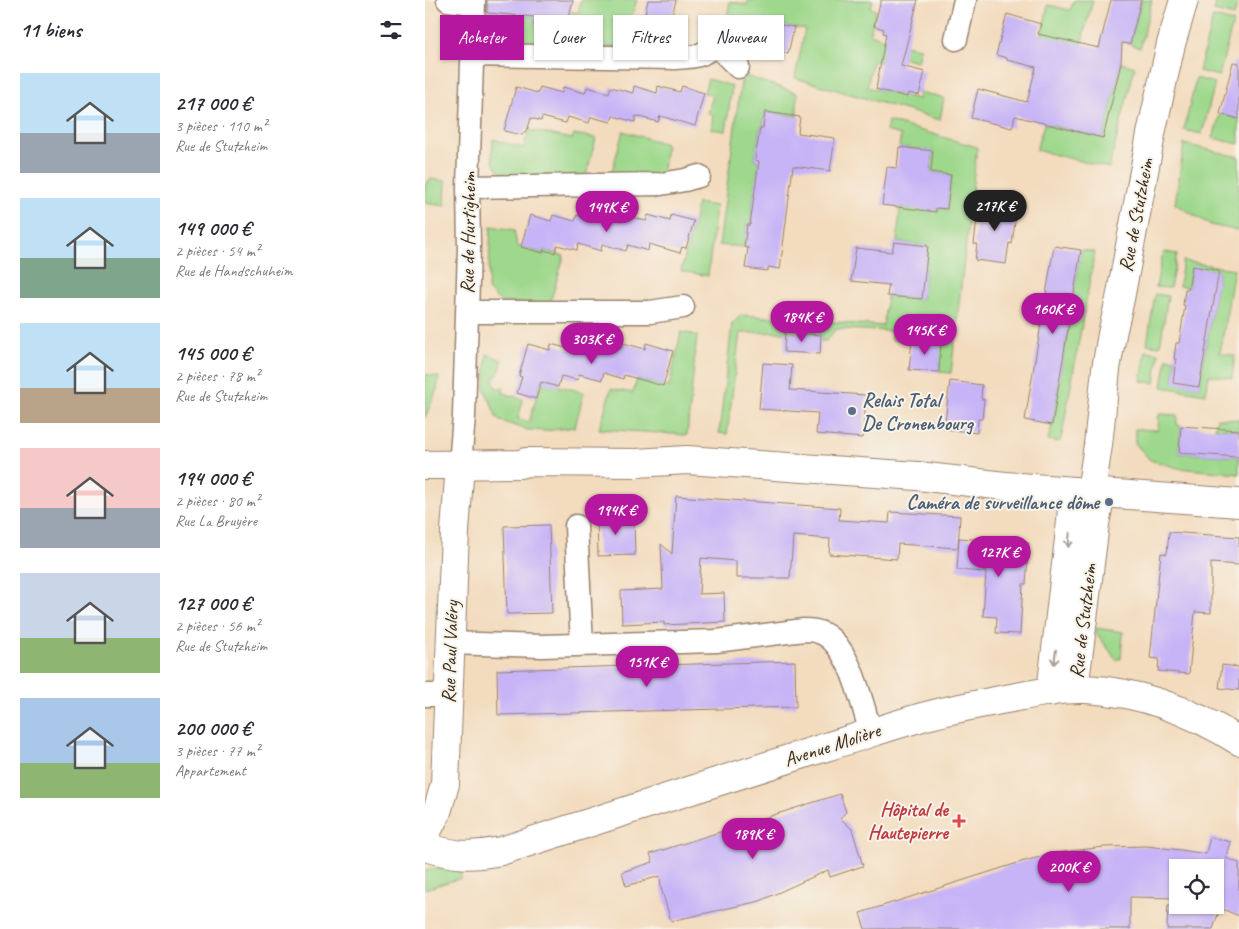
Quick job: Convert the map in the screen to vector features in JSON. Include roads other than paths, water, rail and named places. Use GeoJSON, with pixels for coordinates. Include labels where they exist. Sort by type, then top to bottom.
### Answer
{"type":"FeatureCollection","features":[{"type":"Feature","properties":{"kind":"street"},"geometry":{"type":"LineString","coordinates":[[448,0],[474,1]]}},
{"type":"Feature","properties":{"kind":"street"},"geometry":{"type":"LineString","coordinates":[[956,39],[965,0]]}},
{"type":"Feature","properties":{"kind":"street","name":"Rue de Stutzheim"},"geometry":{"type":"LineString","coordinates":[[1063,690],[1071,522],[1089,492],[1098,445],[1106,369],[1112,334],[1152,129],[1171,44],[1184,0]]}},
{"type":"Feature","properties":{"kind":"street","name":"Rue de Hurtigheim"},"geometry":{"type":"LineString","coordinates":[[473,15],[474,1]]}},
{"type":"Feature","properties":{"kind":"street"},"geometry":{"type":"LineString","coordinates":[[524,56],[677,58],[702,54],[715,44],[738,67]]}},
{"type":"Feature","properties":{"kind":"street","name":"Rue de Hurtigheim"},"geometry":{"type":"LineString","coordinates":[[459,465],[464,416],[472,60]]}},
{"type":"Feature","properties":{"kind":"street"},"geometry":{"type":"LineString","coordinates":[[468,187],[661,184],[699,176]]}},
{"type":"Feature","properties":{"kind":"street"},"geometry":{"type":"LineString","coordinates":[[467,312],[650,312],[683,307]]}},
{"type":"Feature","properties":{"kind":"street"},"geometry":{"type":"LineString","coordinates":[[425,465],[520,464],[526,462],[636,463],[687,460],[918,476],[1005,486],[1239,503]]}},
{"type":"Feature","properties":{"kind":"street","name":"Rue Paul Valéry"},"geometry":{"type":"LineString","coordinates":[[425,835],[437,812],[445,784],[437,695],[451,643],[459,465]]}},
{"type":"Feature","properties":{"kind":"street"},"geometry":{"type":"LineString","coordinates":[[576,526],[582,645]]}},
{"type":"Feature","properties":{"kind":"street"},"geometry":{"type":"LineString","coordinates":[[451,643],[542,646],[582,645],[716,641],[804,630],[821,632],[836,644],[845,659],[857,688],[871,733]]}},
{"type":"Feature","properties":{"kind":"street","name":"Avenue Molière"},"geometry":{"type":"LineString","coordinates":[[425,847],[455,855],[501,851],[927,716],[1063,690],[1119,693],[1159,703],[1196,717],[1239,741]]}},
{"type":"Feature","properties":{"kind":"place","name":"Relais Total De Cronenbourg"},"geometry":{"type":"Point","coordinates":[852,411]}},
{"type":"Feature","properties":{"kind":"place","name":"Caméra de surveillance dôme"},"geometry":{"type":"Point","coordinates":[1109,502]}},
{"type":"Feature","properties":{"kind":"place","name":"Hôpital de Hautepierre"},"geometry":{"type":"Point","coordinates":[959,821]}}]}
